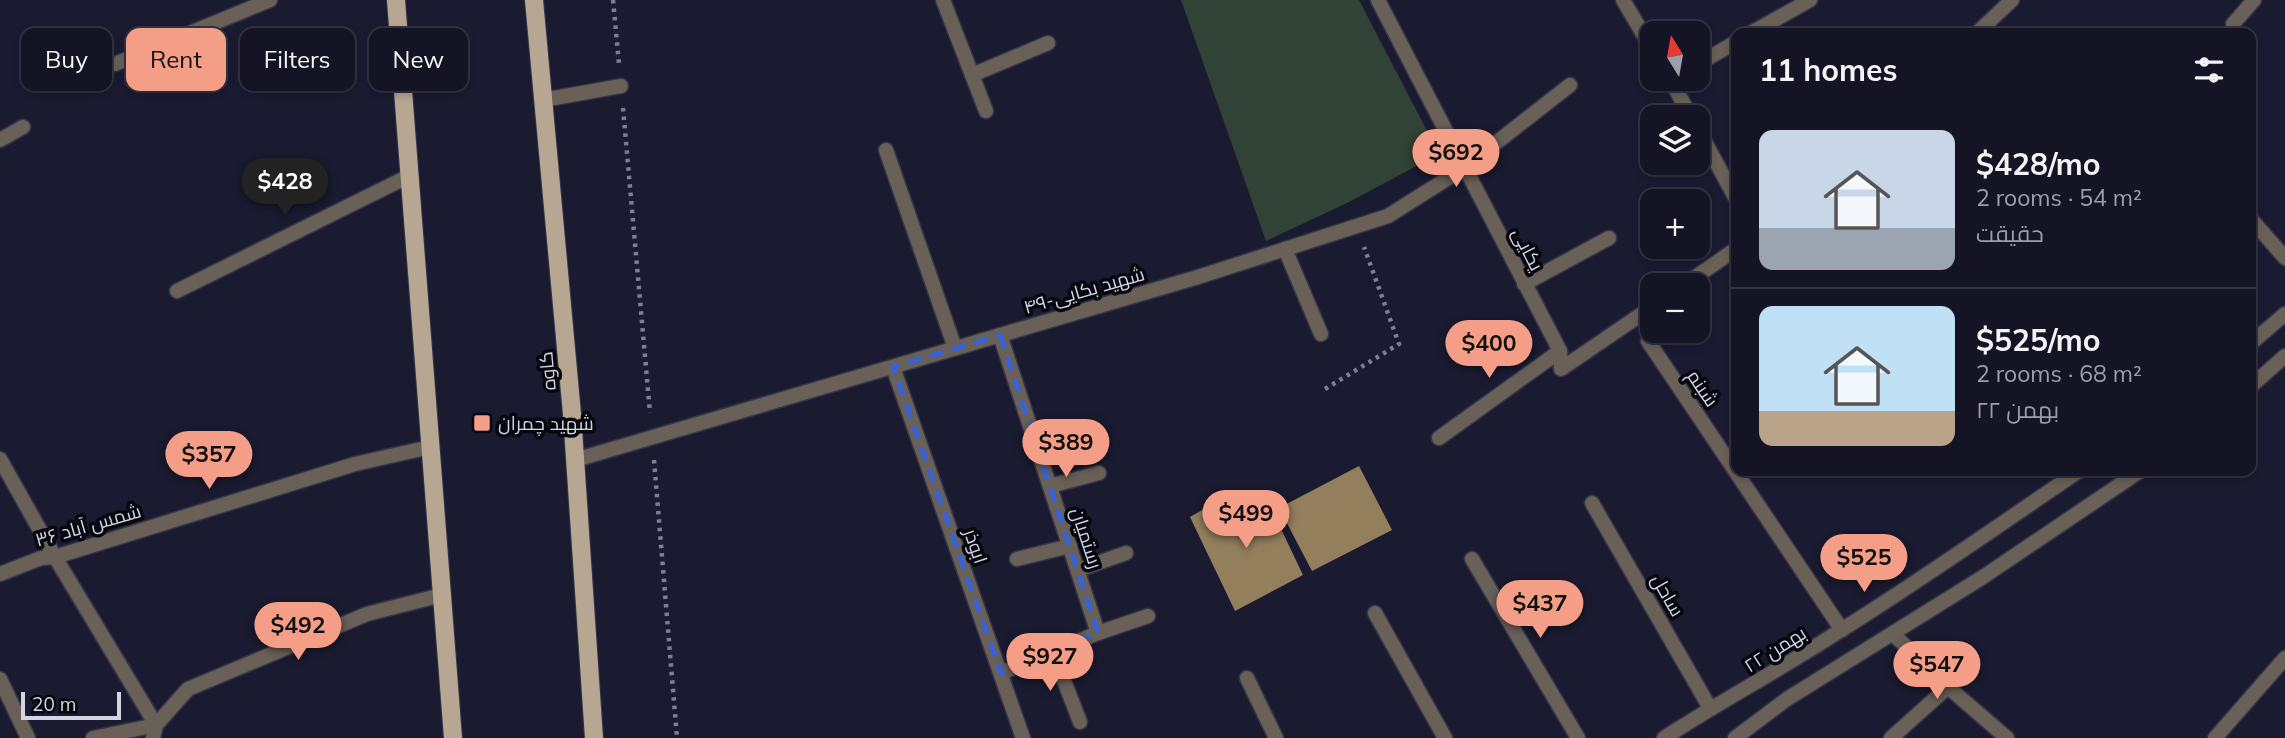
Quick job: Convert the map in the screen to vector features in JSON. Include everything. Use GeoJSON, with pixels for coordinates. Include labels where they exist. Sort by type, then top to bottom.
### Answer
{"type":"FeatureCollection","features":[{"type":"Feature","properties":{"kind":"main road"},"geometry":{"type":"LineString","coordinates":[[396,0],[453,738]]}},
{"type":"Feature","properties":{"kind":"main road","name":"کاوه"},"geometry":{"type":"LineString","coordinates":[[534,0],[575,460],[594,738]]}},
{"type":"Feature","properties":{"kind":"street"},"geometry":{"type":"LineString","coordinates":[[116,64],[270,0]]}},
{"type":"Feature","properties":{"kind":"street"},"geometry":{"type":"LineString","coordinates":[[943,0],[986,111]]}},
{"type":"Feature","properties":{"kind":"street","name":"یکایی"},"geometry":{"type":"LineString","coordinates":[[1378,0],[1559,351],[1561,369],[1640,315]]}},
{"type":"Feature","properties":{"kind":"street"},"geometry":{"type":"LineString","coordinates":[[1623,0],[1640,29]]}},
{"type":"Feature","properties":{"kind":"street"},"geometry":{"type":"LineString","coordinates":[[1760,28],[1810,0]]}},
{"type":"Feature","properties":{"kind":"street"},"geometry":{"type":"LineString","coordinates":[[1982,28],[2012,0]]}},
{"type":"Feature","properties":{"kind":"street"},"geometry":{"type":"LineString","coordinates":[[2233,24],[2255,0]]}},
{"type":"Feature","properties":{"kind":"street"},"geometry":{"type":"LineString","coordinates":[[972,75],[1048,43]]}},
{"type":"Feature","properties":{"kind":"street"},"geometry":{"type":"LineString","coordinates":[[1710,57],[1731,45]]}},
{"type":"Feature","properties":{"kind":"street","name":"۴۹-شهید بکایی"},"geometry":{"type":"LineString","coordinates":[[575,460],[1000,335],[1388,216],[1464,168],[1570,85]]}},
{"type":"Feature","properties":{"kind":"street"},"geometry":{"type":"LineString","coordinates":[[543,100],[621,86]]}},
{"type":"Feature","properties":{"kind":"street"},"geometry":{"type":"LineString","coordinates":[[0,140],[23,127]]}},
{"type":"Feature","properties":{"kind":"street"},"geometry":{"type":"LineString","coordinates":[[886,150],[956,348]]}},
{"type":"Feature","properties":{"kind":"street"},"geometry":{"type":"LineString","coordinates":[[1710,151],[1731,190]]}},
{"type":"Feature","properties":{"kind":"street"},"geometry":{"type":"LineString","coordinates":[[177,290],[409,176]]}},
{"type":"Feature","properties":{"kind":"street"},"geometry":{"type":"LineString","coordinates":[[2256,225],[2285,258]]}},
{"type":"Feature","properties":{"kind":"street"},"geometry":{"type":"LineString","coordinates":[[1524,284],[1609,238]]}},
{"type":"Feature","properties":{"kind":"street"},"geometry":{"type":"LineString","coordinates":[[1285,249],[1321,334]]}},
{"type":"Feature","properties":{"kind":"street"},"geometry":{"type":"LineString","coordinates":[[1701,273],[1731,252]]}},
{"type":"Feature","properties":{"kind":"street"},"geometry":{"type":"LineString","coordinates":[[2256,339],[2285,314]]}},
{"type":"Feature","properties":{"kind":"street","name":"رستمیان"},"geometry":{"type":"LineString","coordinates":[[1000,335],[1098,633]]}},
{"type":"Feature","properties":{"kind":"street","name":"شبنم"},"geometry":{"type":"LineString","coordinates":[[1649,343],[1731,465]]}},
{"type":"Feature","properties":{"kind":"street"},"geometry":{"type":"LineString","coordinates":[[1438,438],[1559,351]]}},
{"type":"Feature","properties":{"kind":"street"},"geometry":{"type":"LineString","coordinates":[[2256,382],[2285,356]]}},
{"type":"Feature","properties":{"kind":"street","name":"ابوذر"},"geometry":{"type":"LineString","coordinates":[[892,366],[1023,738]]}},
{"type":"Feature","properties":{"kind":"street","name":"شمس آباد ۳۶"},"geometry":{"type":"LineString","coordinates":[[0,574],[41,558],[55,557],[355,464],[430,447]]}},
{"type":"Feature","properties":{"kind":"street"},"geometry":{"type":"LineString","coordinates":[[0,459],[154,732]]}},
{"type":"Feature","properties":{"kind":"street"},"geometry":{"type":"LineString","coordinates":[[1050,486],[1098,473]]}},
{"type":"Feature","properties":{"kind":"street","name":"شبنم"},"geometry":{"type":"LineString","coordinates":[[1739,476],[1842,630]]}},
{"type":"Feature","properties":{"kind":"street","name":"۲۲ بهمن"},"geometry":{"type":"LineString","coordinates":[[1664,738],[1842,630],[2071,476]]}},
{"type":"Feature","properties":{"kind":"street"},"geometry":{"type":"LineString","coordinates":[[1735,738],[1787,699],[1983,577],[2133,476]]}},
{"type":"Feature","properties":{"kind":"street","name":"ساحل"},"geometry":{"type":"LineString","coordinates":[[1592,503],[1710,708]]}},
{"type":"Feature","properties":{"kind":"street"},"geometry":{"type":"LineString","coordinates":[[1017,559],[1070,546]]}},
{"type":"Feature","properties":{"kind":"street"},"geometry":{"type":"LineString","coordinates":[[1078,570],[1126,553]]}},
{"type":"Feature","properties":{"kind":"street"},"geometry":{"type":"LineString","coordinates":[[1472,559],[1578,738]]}},
{"type":"Feature","properties":{"kind":"street"},"geometry":{"type":"LineString","coordinates":[[93,738],[154,732],[188,689],[367,614],[442,595]]}},
{"type":"Feature","properties":{"kind":"street"},"geometry":{"type":"LineString","coordinates":[[1375,613],[1445,738]]}},
{"type":"Feature","properties":{"kind":"street"},"geometry":{"type":"LineString","coordinates":[[1001,673],[1098,633],[1148,616]]}},
{"type":"Feature","properties":{"kind":"street"},"geometry":{"type":"LineString","coordinates":[[1893,634],[2007,738]]}},
{"type":"Feature","properties":{"kind":"street"},"geometry":{"type":"LineString","coordinates":[[1053,652],[1080,722]]}},
{"type":"Feature","properties":{"kind":"street"},"geometry":{"type":"LineString","coordinates":[[2215,738],[2285,658]]}},
{"type":"Feature","properties":{"kind":"street"},"geometry":{"type":"LineString","coordinates":[[1247,678],[1276,738]]}},
{"type":"Feature","properties":{"kind":"street"},"geometry":{"type":"LineString","coordinates":[[0,680],[28,738]]}},
{"type":"Feature","properties":{"kind":"street"},"geometry":{"type":"LineString","coordinates":[[1891,738],[1948,687]]}},
{"type":"Feature","properties":{"kind":"path"},"geometry":{"type":"LineString","coordinates":[[613,0],[677,738]]}},
{"type":"Feature","properties":{"kind":"path"},"geometry":{"type":"LineString","coordinates":[[1325,389],[1399,344],[1357,226]]}},
{"type":"Feature","properties":{"kind":"highlighted area"},"geometry":{"type":"Polygon","coordinates":[[[1000,335],[1098,633],[1001,673],[893,367],[1000,335]]]}},
{"type":"Feature","properties":{"kind":"green space"},"geometry":{"type":"Polygon","coordinates":[[[1181,0],[1359,0],[1439,154],[1349,202],[1266,241],[1181,0]]]}},
{"type":"Feature","properties":{"kind":"building"},"geometry":{"type":"Polygon","coordinates":[[[1359,466],[1392,530],[1312,571],[1279,508],[1359,466]]]}},
{"type":"Feature","properties":{"kind":"building"},"geometry":{"type":"Polygon","coordinates":[[[1223,498],[1271,508],[1303,575],[1235,611],[1190,517],[1223,498]]]}},
{"type":"Feature","properties":{"kind":"place","name":"شهید چمران"},"geometry":{"type":"Point","coordinates":[482,423]}}]}
